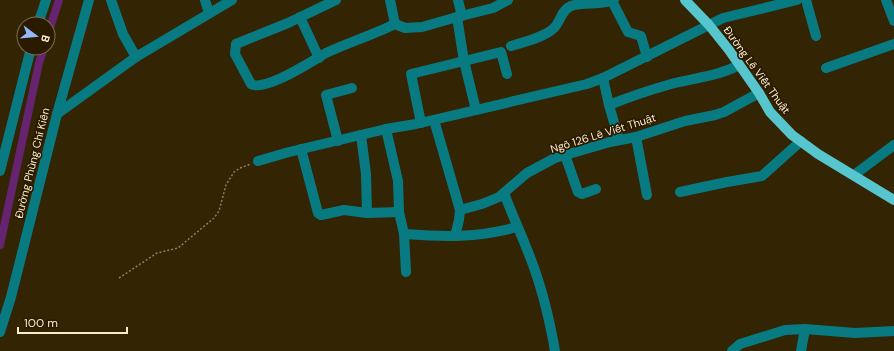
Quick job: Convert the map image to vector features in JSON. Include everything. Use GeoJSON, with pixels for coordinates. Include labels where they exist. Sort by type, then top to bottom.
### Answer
{"type":"FeatureCollection","features":[{"type":"Feature","properties":{"kind":"main road","name":"Đường Lê Viết Thuật"},"geometry":{"type":"LineString","coordinates":[[686,0],[709,24],[759,93],[770,112],[792,135],[818,154],[894,200]]}},
{"type":"Feature","properties":{"kind":"street"},"geometry":{"type":"LineString","coordinates":[[41,16],[46,0]]}},
{"type":"Feature","properties":{"kind":"street","name":"Đường Phùng Chí Kiên"},"geometry":{"type":"LineString","coordinates":[[0,332],[11,297],[57,114],[89,0]]}},
{"type":"Feature","properties":{"kind":"street"},"geometry":{"type":"LineString","coordinates":[[111,0],[122,30],[136,57]]}},
{"type":"Feature","properties":{"kind":"street"},"geometry":{"type":"LineString","coordinates":[[205,0],[209,13]]}},
{"type":"Feature","properties":{"kind":"street"},"geometry":{"type":"LineString","coordinates":[[57,114],[136,57],[232,0]]}},
{"type":"Feature","properties":{"kind":"street"},"geometry":{"type":"LineString","coordinates":[[336,0],[236,44],[235,51],[240,65],[250,84],[258,86],[282,78],[326,54],[395,24],[405,28],[422,27],[493,8],[508,0]]}},
{"type":"Feature","properties":{"kind":"street"},"geometry":{"type":"LineString","coordinates":[[390,0],[395,24]]}},
{"type":"Feature","properties":{"kind":"street"},"geometry":{"type":"LineString","coordinates":[[458,0],[464,61],[476,110]]}},
{"type":"Feature","properties":{"kind":"street"},"geometry":{"type":"LineString","coordinates":[[258,161],[301,149],[421,123],[587,84],[647,57],[723,18],[797,0]]}},
{"type":"Feature","properties":{"kind":"street"},"geometry":{"type":"LineString","coordinates":[[806,0],[816,36]]}},
{"type":"Feature","properties":{"kind":"street"},"geometry":{"type":"LineString","coordinates":[[886,0],[894,21]]}},
{"type":"Feature","properties":{"kind":"street"},"geometry":{"type":"LineString","coordinates":[[511,46],[546,34],[554,28],[564,11],[570,7],[581,4],[613,1],[628,32],[641,36],[647,57]]}},
{"type":"Feature","properties":{"kind":"street"},"geometry":{"type":"LineString","coordinates":[[300,17],[319,58]]}},
{"type":"Feature","properties":{"kind":"street"},"geometry":{"type":"LineString","coordinates":[[826,68],[894,44]]}},
{"type":"Feature","properties":{"kind":"street"},"geometry":{"type":"LineString","coordinates":[[421,123],[411,74],[501,52],[507,74]]}},
{"type":"Feature","properties":{"kind":"street"},"geometry":{"type":"LineString","coordinates":[[0,172],[29,56]]}},
{"type":"Feature","properties":{"kind":"street"},"geometry":{"type":"LineString","coordinates":[[609,105],[668,85],[726,72],[739,65]]}},
{"type":"Feature","properties":{"kind":"street"},"geometry":{"type":"LineString","coordinates":[[603,78],[619,140]]}},
{"type":"Feature","properties":{"kind":"street"},"geometry":{"type":"LineString","coordinates":[[338,141],[326,95],[352,88]]}},
{"type":"Feature","properties":{"kind":"street","name":"Ngõ 126 Lê Viết Thuật"},"geometry":{"type":"LineString","coordinates":[[460,210],[482,204],[504,193],[527,173],[555,158],[619,140],[636,137],[685,121],[724,112],[759,93]]}},
{"type":"Feature","properties":{"kind":"street"},"geometry":{"type":"LineString","coordinates":[[434,120],[460,210],[460,220],[456,236]]}},
{"type":"Feature","properties":{"kind":"street"},"geometry":{"type":"LineString","coordinates":[[386,130],[398,181],[399,212],[404,234],[406,272]]}},
{"type":"Feature","properties":{"kind":"street"},"geometry":{"type":"LineString","coordinates":[[361,135],[366,174],[367,213]]}},
{"type":"Feature","properties":{"kind":"street"},"geometry":{"type":"LineString","coordinates":[[636,137],[647,195]]}},
{"type":"Feature","properties":{"kind":"street"},"geometry":{"type":"LineString","coordinates":[[680,192],[762,176],[801,142]]}},
{"type":"Feature","properties":{"kind":"street"},"geometry":{"type":"LineString","coordinates":[[854,175],[894,145]]}},
{"type":"Feature","properties":{"kind":"street"},"geometry":{"type":"LineString","coordinates":[[301,149],[318,213],[321,215],[344,210],[367,213],[399,212]]}},
{"type":"Feature","properties":{"kind":"street"},"geometry":{"type":"LineString","coordinates":[[565,155],[578,192],[582,194],[596,189]]}},
{"type":"Feature","properties":{"kind":"street"},"geometry":{"type":"LineString","coordinates":[[504,193],[526,247],[543,295],[555,351]]}},
{"type":"Feature","properties":{"kind":"street"},"geometry":{"type":"LineString","coordinates":[[404,234],[456,236],[481,235],[517,227]]}},
{"type":"Feature","properties":{"kind":"street"},"geometry":{"type":"LineString","coordinates":[[732,351],[740,344],[767,334],[784,330],[805,329],[855,333],[894,331]]}},
{"type":"Feature","properties":{"kind":"street"},"geometry":{"type":"LineString","coordinates":[[801,351],[805,329]]}},
{"type":"Feature","properties":{"kind":"path"},"geometry":{"type":"LineString","coordinates":[[118,278],[157,253],[172,250],[184,244],[214,218],[219,211],[226,186],[234,172],[258,161]]}},
{"type":"Feature","properties":{"kind":"waterway"},"geometry":{"type":"LineString","coordinates":[[54,16],[59,0]]}},
{"type":"Feature","properties":{"kind":"waterway"},"geometry":{"type":"LineString","coordinates":[[0,245],[41,56]]}}]}
